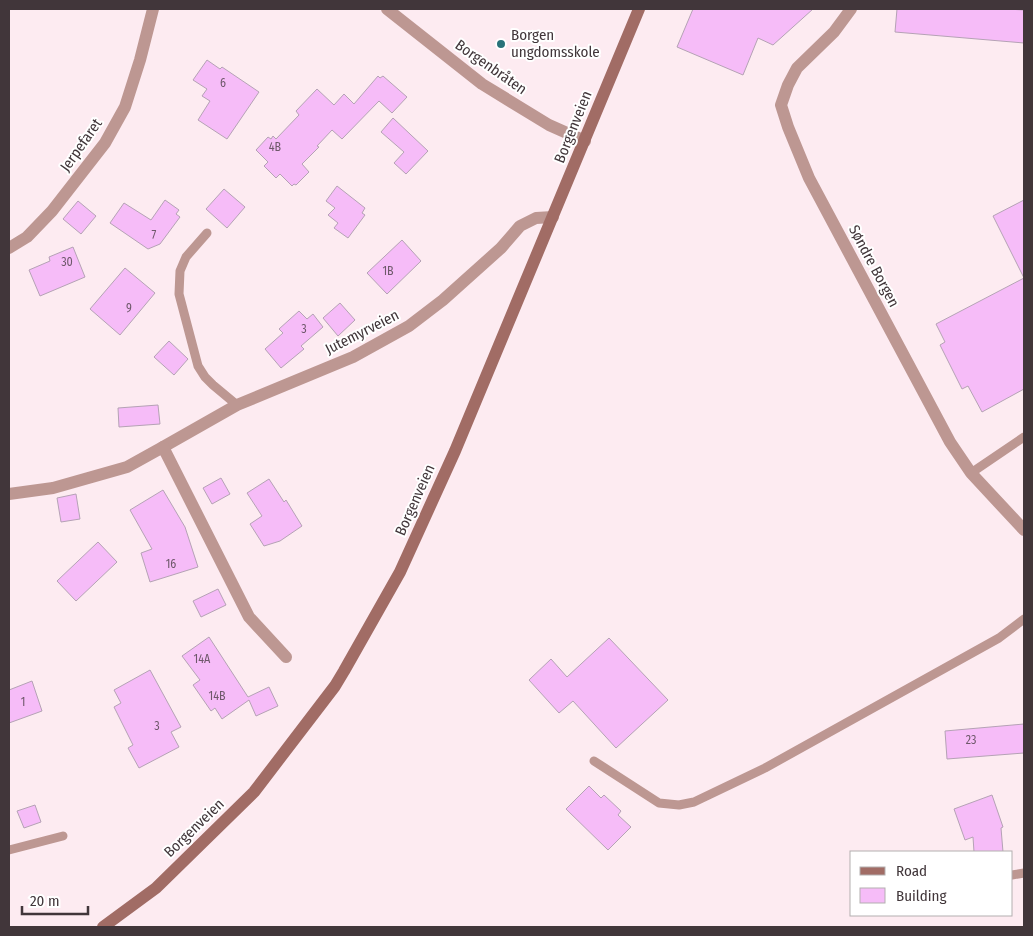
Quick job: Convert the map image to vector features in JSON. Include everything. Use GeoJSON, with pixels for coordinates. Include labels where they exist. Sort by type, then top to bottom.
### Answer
{"type":"FeatureCollection","features":[{"type":"Feature","properties":{"kind":"street","name":"Jerpefaret"},"geometry":{"type":"LineString","coordinates":[[9,248],[27,237],[52,211],[106,143],[125,107],[140,60],[153,9]]}},
{"type":"Feature","properties":{"kind":"street","name":"Borgenbråten"},"geometry":{"type":"LineString","coordinates":[[387,9],[482,84],[549,125],[585,141]]}},
{"type":"Feature","properties":{"kind":"street","name":"Borgenveien"},"geometry":{"type":"LineString","coordinates":[[103,927],[156,888],[254,792],[334,686],[400,572],[455,451],[639,9]]}},
{"type":"Feature","properties":{"kind":"street","name":"Søndre Borgen"},"geometry":{"type":"LineString","coordinates":[[851,9],[834,32],[797,68],[788,85],[781,105],[788,127],[809,178],[950,442],[971,472],[1024,530]]}},
{"type":"Feature","properties":{"kind":"street","name":"Jutemyrveien"},"geometry":{"type":"LineString","coordinates":[[9,494],[53,488],[127,467],[237,405],[353,356],[409,326],[443,300],[501,248],[520,226],[536,218],[553,217]]}},
{"type":"Feature","properties":{"kind":"street"},"geometry":{"type":"LineString","coordinates":[[163,447],[250,617],[286,656]]}},
{"type":"Feature","properties":{"kind":"lane"},"geometry":{"type":"LineString","coordinates":[[208,233],[186,257],[180,271],[178,294],[198,366],[213,386],[237,405]]}},
{"type":"Feature","properties":{"kind":"lane"},"geometry":{"type":"LineString","coordinates":[[971,472],[1024,437]]}},
{"type":"Feature","properties":{"kind":"lane"},"geometry":{"type":"LineString","coordinates":[[594,761],[659,803],[679,805],[694,802],[765,768],[999,638],[1024,619]]}},
{"type":"Feature","properties":{"kind":"lane"},"geometry":{"type":"LineString","coordinates":[[9,850],[63,836]]}},
{"type":"Feature","properties":{"kind":"building"},"geometry":{"type":"Polygon","coordinates":[[[693,9],[813,9],[773,45],[758,38],[743,75],[677,47],[693,9]]]}},
{"type":"Feature","properties":{"kind":"building"},"geometry":{"type":"Polygon","coordinates":[[[897,9],[1024,10],[1024,43],[895,32],[897,9]]]}},
{"type":"Feature","properties":{"kind":"building"},"geometry":{"type":"Polygon","coordinates":[[[207,60],[220,69],[222,67],[259,92],[227,139],[198,120],[210,101],[202,96],[207,89],[193,80],[207,60]]]}},
{"type":"Feature","properties":{"kind":"building"},"geometry":{"type":"Polygon","coordinates":[[[378,76],[380,78],[383,76],[407,97],[392,113],[379,101],[342,139],[332,130],[302,164],[309,172],[296,185],[292,186],[280,174],[276,178],[264,166],[268,162],[256,150],[268,137],[271,139],[273,136],[276,139],[299,115],[296,111],[317,89],[334,105],[344,94],[354,104],[378,76]]]}},
{"type":"Feature","properties":{"kind":"building"},"geometry":{"type":"Polygon","coordinates":[[[393,118],[428,151],[406,174],[394,163],[404,152],[381,132],[393,118]]]}},
{"type":"Feature","properties":{"kind":"building"},"geometry":{"type":"Polygon","coordinates":[[[337,186],[365,208],[362,213],[365,215],[348,238],[334,228],[338,223],[328,215],[335,208],[326,201],[337,186]]]}},
{"type":"Feature","properties":{"kind":"building"},"geometry":{"type":"Polygon","coordinates":[[[224,189],[245,207],[227,228],[206,209],[224,189]]]}},
{"type":"Feature","properties":{"kind":"building"},"geometry":{"type":"Polygon","coordinates":[[[165,200],[179,210],[176,214],[180,217],[160,244],[148,249],[110,223],[124,203],[151,220],[165,200]]]}},
{"type":"Feature","properties":{"kind":"building"},"geometry":{"type":"Polygon","coordinates":[[[1024,200],[1024,278],[993,216],[1024,200]]]}},
{"type":"Feature","properties":{"kind":"building"},"geometry":{"type":"Polygon","coordinates":[[[78,201],[96,216],[81,234],[63,219],[78,201]]]}},
{"type":"Feature","properties":{"kind":"building"},"geometry":{"type":"Polygon","coordinates":[[[402,240],[421,261],[387,294],[367,273],[402,240]]]}},
{"type":"Feature","properties":{"kind":"building"},"geometry":{"type":"Polygon","coordinates":[[[73,247],[85,277],[40,296],[29,270],[50,261],[49,257],[73,247]]]}},
{"type":"Feature","properties":{"kind":"building"},"geometry":{"type":"Polygon","coordinates":[[[125,268],[155,293],[120,335],[90,309],[125,268]]]}},
{"type":"Feature","properties":{"kind":"building"},"geometry":{"type":"Polygon","coordinates":[[[1024,278],[1024,389],[982,412],[968,386],[962,389],[940,345],[945,342],[936,324],[1024,278]]]}},
{"type":"Feature","properties":{"kind":"building"},"geometry":{"type":"Polygon","coordinates":[[[340,303],[355,320],[338,336],[323,318],[340,303]]]}},
{"type":"Feature","properties":{"kind":"building"},"geometry":{"type":"Polygon","coordinates":[[[299,311],[307,319],[313,314],[323,327],[301,346],[304,349],[281,368],[265,349],[283,333],[279,329],[299,311]]]}},
{"type":"Feature","properties":{"kind":"building"},"geometry":{"type":"Polygon","coordinates":[[[169,341],[188,359],[174,375],[154,357],[169,341]]]}},
{"type":"Feature","properties":{"kind":"building"},"geometry":{"type":"Polygon","coordinates":[[[158,405],[160,424],[119,427],[118,408],[158,405]]]}},
{"type":"Feature","properties":{"kind":"building"},"geometry":{"type":"Polygon","coordinates":[[[221,478],[230,494],[212,504],[203,488],[221,478]]]}},
{"type":"Feature","properties":{"kind":"building"},"geometry":{"type":"Polygon","coordinates":[[[269,479],[284,502],[286,500],[302,526],[280,541],[264,546],[250,524],[262,516],[247,493],[269,479]]]}},
{"type":"Feature","properties":{"kind":"building"},"geometry":{"type":"Polygon","coordinates":[[[163,490],[185,527],[198,567],[150,582],[141,553],[152,549],[130,510],[163,490]]]}},
{"type":"Feature","properties":{"kind":"building"},"geometry":{"type":"Polygon","coordinates":[[[76,494],[80,519],[61,522],[57,498],[76,494]]]}},
{"type":"Feature","properties":{"kind":"building"},"geometry":{"type":"Polygon","coordinates":[[[98,542],[117,562],[76,601],[57,581],[98,542]]]}},
{"type":"Feature","properties":{"kind":"building"},"geometry":{"type":"Polygon","coordinates":[[[218,589],[226,605],[201,617],[193,601],[218,589]]]}},
{"type":"Feature","properties":{"kind":"building"},"geometry":{"type":"Polygon","coordinates":[[[209,637],[248,697],[269,687],[278,706],[256,716],[249,700],[222,719],[215,708],[211,711],[193,685],[200,680],[182,656],[209,637]]]}},
{"type":"Feature","properties":{"kind":"building"},"geometry":{"type":"Polygon","coordinates":[[[609,638],[668,700],[616,748],[573,701],[559,713],[529,680],[551,659],[567,677],[609,638]]]}},
{"type":"Feature","properties":{"kind":"building"},"geometry":{"type":"Polygon","coordinates":[[[150,670],[181,727],[171,732],[179,747],[139,768],[128,748],[133,745],[114,707],[121,703],[114,690],[150,670]]]}},
{"type":"Feature","properties":{"kind":"building"},"geometry":{"type":"Polygon","coordinates":[[[32,681],[42,711],[9,723],[9,690],[32,681]]]}},
{"type":"Feature","properties":{"kind":"building"},"geometry":{"type":"Polygon","coordinates":[[[1024,724],[1024,753],[947,759],[945,731],[1024,724]]]}},
{"type":"Feature","properties":{"kind":"building"},"geometry":{"type":"Polygon","coordinates":[[[589,786],[601,798],[604,795],[621,811],[618,815],[631,827],[608,850],[566,809],[589,786]]]}},
{"type":"Feature","properties":{"kind":"building"},"geometry":{"type":"Polygon","coordinates":[[[992,795],[1003,827],[1001,828],[1003,851],[974,851],[973,837],[965,840],[954,809],[992,795]]]}},
{"type":"Feature","properties":{"kind":"building"},"geometry":{"type":"Polygon","coordinates":[[[35,805],[41,822],[24,828],[17,811],[35,805]]]}},
{"type":"Feature","properties":{"kind":"place","name":"Borgen ungdomsskole"},"geometry":{"type":"Point","coordinates":[501,44]}}]}
